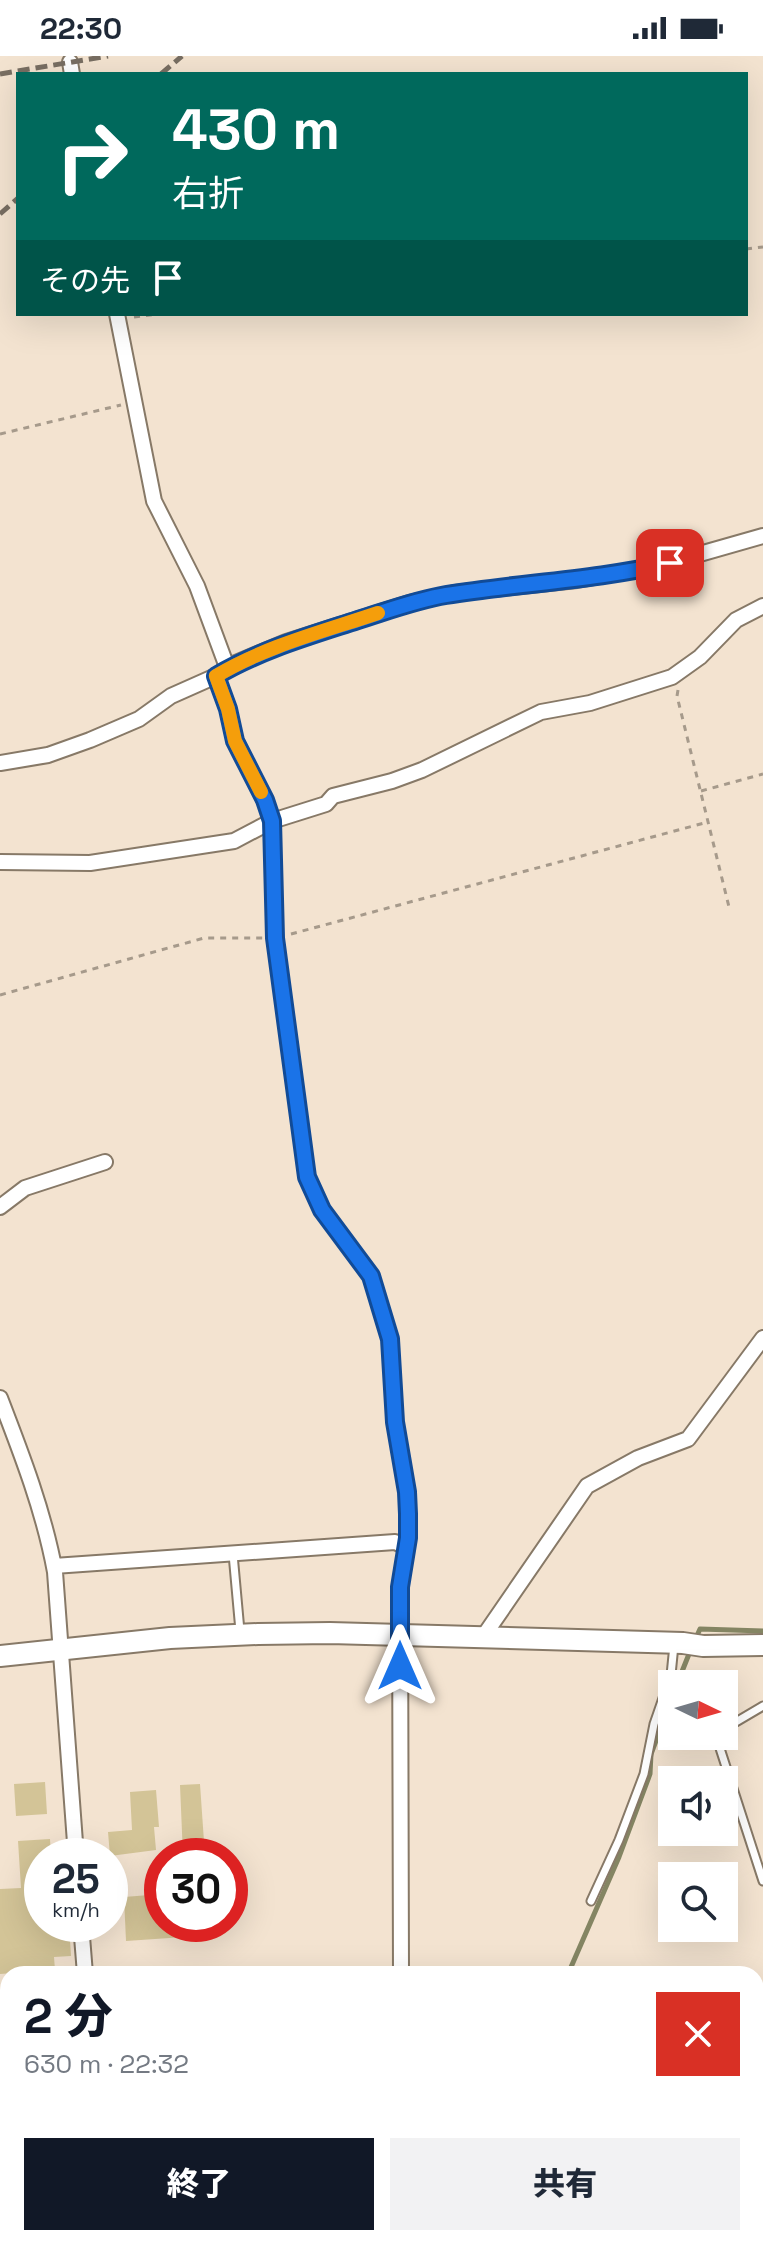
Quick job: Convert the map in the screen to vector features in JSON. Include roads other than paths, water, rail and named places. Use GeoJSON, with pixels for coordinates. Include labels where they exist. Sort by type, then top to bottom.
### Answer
{"type":"FeatureCollection","features":[{"type":"Feature","properties":{"kind":"street"},"geometry":{"type":"LineString","coordinates":[[117,316],[154,501],[197,586],[222,672],[235,741],[265,800],[272,821],[271,938],[307,1177],[322,1210],[371,1276],[390,1339],[395,1422],[407,1492],[406,1547],[400,1587],[401,1966]]}},
{"type":"Feature","properties":{"kind":"street"},"geometry":{"type":"LineString","coordinates":[[0,763],[48,755],[90,740],[139,719],[171,696],[286,642],[409,603],[455,593],[577,580],[654,567],[763,536]]}},
{"type":"Feature","properties":{"kind":"street"},"geometry":{"type":"LineString","coordinates":[[0,862],[90,863],[234,841],[272,821],[326,804],[333,796],[422,770],[541,712],[590,703],[672,677],[700,657],[736,620],[763,606]]}},
{"type":"Feature","properties":{"kind":"street"},"geometry":{"type":"LineString","coordinates":[[0,1207],[25,1188],[105,1162]]}},
{"type":"Feature","properties":{"kind":"street"},"geometry":{"type":"LineString","coordinates":[[483,1637],[587,1486],[638,1458],[688,1439],[763,1338]]}},
{"type":"Feature","properties":{"kind":"street"},"geometry":{"type":"LineString","coordinates":[[0,1398],[47,1531],[54,1566],[75,1838]]}},
{"type":"Feature","properties":{"kind":"street"},"geometry":{"type":"LineString","coordinates":[[54,1566],[395,1542],[406,1547]]}},
{"type":"Feature","properties":{"kind":"street"},"geometry":{"type":"LineString","coordinates":[[0,1656],[241,1634],[330,1633],[703,1646],[763,1645]]}},
{"type":"Feature","properties":{"kind":"street"},"geometry":{"type":"LineString","coordinates":[[82,1942],[84,1966]]}},
{"type":"Feature","properties":{"kind":"lane"},"geometry":{"type":"LineString","coordinates":[[233,1554],[241,1634]]}},
{"type":"Feature","properties":{"kind":"lane"},"geometry":{"type":"LineString","coordinates":[[591,1901],[644,1774],[654,1724],[678,1643]]}},
{"type":"Feature","properties":{"kind":"lane"},"geometry":{"type":"LineString","coordinates":[[738,1721],[763,1706]]}},
{"type":"Feature","properties":{"kind":"lane"},"geometry":{"type":"LineString","coordinates":[[721,1750],[763,1881]]}},
{"type":"Feature","properties":{"kind":"waterway"},"geometry":{"type":"LineString","coordinates":[[695,1640],[700,1629],[763,1631]]}},
{"type":"Feature","properties":{"kind":"waterway"},"geometry":{"type":"LineString","coordinates":[[683,1670],[691,1649]]}},
{"type":"Feature","properties":{"kind":"waterway"},"geometry":{"type":"LineString","coordinates":[[571,1966],[619,1857],[650,1774],[651,1754],[658,1735]]}},
{"type":"Feature","properties":{"kind":"railway"},"geometry":{"type":"LineString","coordinates":[[0,74],[108,56]]}},
{"type":"Feature","properties":{"kind":"railway"},"geometry":{"type":"LineString","coordinates":[[163,72],[182,56]]}},
{"type":"Feature","properties":{"kind":"railway"},"geometry":{"type":"LineString","coordinates":[[0,214],[16,200]]}}]}
